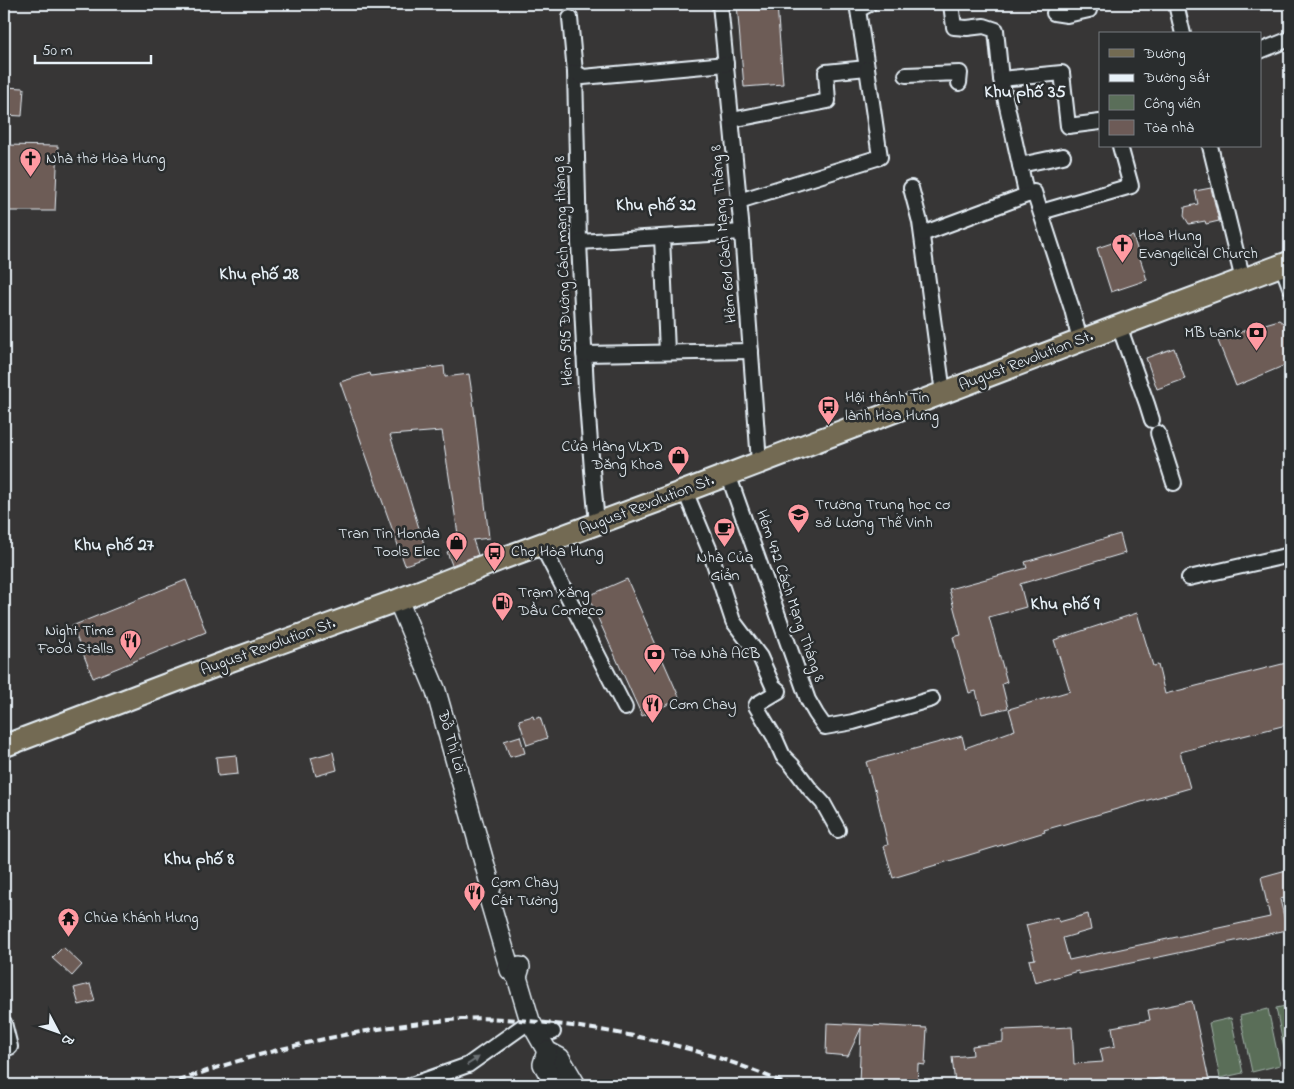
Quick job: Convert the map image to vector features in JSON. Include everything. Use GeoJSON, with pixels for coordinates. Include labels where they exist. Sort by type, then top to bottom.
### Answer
{"type":"FeatureCollection","features":[{"type":"Feature","properties":{"kind":"main road","name":"August Revolution St."},"geometry":{"type":"LineString","coordinates":[[4,746],[220,664],[398,600],[501,559],[1286,264]]}},
{"type":"Feature","properties":{"kind":"street","name":"Hẻm 601 Cách Mạng Tháng 8"},"geometry":{"type":"LineString","coordinates":[[720,4],[742,232],[759,462]]}},
{"type":"Feature","properties":{"kind":"street"},"geometry":{"type":"LineString","coordinates":[[739,201],[880,157],[858,10],[869,4]]}},
{"type":"Feature","properties":{"kind":"street"},"geometry":{"type":"LineString","coordinates":[[951,4],[954,27],[984,26],[996,30],[1001,79],[1027,195]]}},
{"type":"Feature","properties":{"kind":"street"},"geometry":{"type":"LineString","coordinates":[[1054,13],[1066,15],[1089,10],[1090,4]]}},
{"type":"Feature","properties":{"kind":"street"},"geometry":{"type":"LineString","coordinates":[[1176,4],[1183,32]]}},
{"type":"Feature","properties":{"kind":"street","name":"Hẻm 595 Đường Cách mạng tháng 8"},"geometry":{"type":"LineString","coordinates":[[570,18],[575,72],[584,354],[597,523]]}},
{"type":"Feature","properties":{"kind":"street"},"geometry":{"type":"LineString","coordinates":[[1262,50],[1290,39]]}},
{"type":"Feature","properties":{"kind":"street"},"geometry":{"type":"LineString","coordinates":[[575,72],[583,77],[726,64]]}},
{"type":"Feature","properties":{"kind":"street"},"geometry":{"type":"LineString","coordinates":[[732,120],[828,101],[826,72],[867,68]]}},
{"type":"Feature","properties":{"kind":"street"},"geometry":{"type":"LineString","coordinates":[[906,75],[960,73],[959,83]]}},
{"type":"Feature","properties":{"kind":"street"},"geometry":{"type":"LineString","coordinates":[[1001,79],[1062,73],[1068,126],[1099,122]]}},
{"type":"Feature","properties":{"kind":"street"},"geometry":{"type":"LineString","coordinates":[[1041,212],[1131,186],[1121,148]]}},
{"type":"Feature","properties":{"kind":"street"},"geometry":{"type":"LineString","coordinates":[[1210,148],[1243,280]]}},
{"type":"Feature","properties":{"kind":"street"},"geometry":{"type":"LineString","coordinates":[[1020,165],[1063,156]]}},
{"type":"Feature","properties":{"kind":"street"},"geometry":{"type":"LineString","coordinates":[[910,188],[922,234],[943,393]]}},
{"type":"Feature","properties":{"kind":"street"},"geometry":{"type":"LineString","coordinates":[[922,234],[1034,192],[1072,309],[1080,341]]}},
{"type":"Feature","properties":{"kind":"street","name":"Hẻm 595 Đường Cách mạng tháng 8"},"geometry":{"type":"LineString","coordinates":[[579,242],[742,232]]}},
{"type":"Feature","properties":{"kind":"street"},"geometry":{"type":"LineString","coordinates":[[662,237],[667,352]]}},
{"type":"Feature","properties":{"kind":"street"},"geometry":{"type":"LineString","coordinates":[[1286,264],[1290,287]]}},
{"type":"Feature","properties":{"kind":"street"},"geometry":{"type":"LineString","coordinates":[[1119,326],[1152,420]]}},
{"type":"Feature","properties":{"kind":"street"},"geometry":{"type":"LineString","coordinates":[[584,354],[751,351]]}},
{"type":"Feature","properties":{"kind":"street"},"geometry":{"type":"LineString","coordinates":[[1158,433],[1174,483]]}},
{"type":"Feature","properties":{"kind":"street","name":"Hẻm 472 Cách Mạng Tháng 8"},"geometry":{"type":"LineString","coordinates":[[728,474],[808,700],[826,727],[854,722],[932,699]]}},
{"type":"Feature","properties":{"kind":"street"},"geometry":{"type":"LineString","coordinates":[[684,491],[710,551],[733,621],[760,658],[773,686],[779,691],[757,704],[757,709],[775,738],[783,756],[823,803],[838,830]]}},
{"type":"Feature","properties":{"kind":"street"},"geometry":{"type":"LineString","coordinates":[[541,544],[625,708]]}},
{"type":"Feature","properties":{"kind":"street"},"geometry":{"type":"LineString","coordinates":[[1190,578],[1290,555]]}},
{"type":"Feature","properties":{"kind":"street","name":"Đỗ Thị Lời"},"geometry":{"type":"LineString","coordinates":[[398,600],[436,691],[491,887],[498,893],[520,964],[518,978],[547,1051],[543,1064],[554,1085]]}},
{"type":"Feature","properties":{"kind":"street"},"geometry":{"type":"LineString","coordinates":[[4,1023],[10,1047]]}},
{"type":"Feature","properties":{"kind":"street"},"geometry":{"type":"LineString","coordinates":[[412,1085],[468,1065],[539,1028]]}},
{"type":"Feature","properties":{"kind":"street","name":"Đỗ Thị Lời"},"geometry":{"type":"LineString","coordinates":[[547,1051],[560,1058],[576,1085]]}},
{"type":"Feature","properties":{"kind":"green space"},"geometry":{"type":"Polygon","coordinates":[[[1290,1005],[1290,1063],[1287,1064],[1276,1008],[1290,1005]]]}},
{"type":"Feature","properties":{"kind":"green space"},"geometry":{"type":"Polygon","coordinates":[[[1268,1009],[1280,1065],[1252,1072],[1240,1016],[1268,1009]]]}},
{"type":"Feature","properties":{"kind":"green space"},"geometry":{"type":"Polygon","coordinates":[[[1231,1018],[1243,1073],[1220,1078],[1209,1023],[1231,1018]]]}},
{"type":"Feature","properties":{"kind":"building"},"geometry":{"type":"Polygon","coordinates":[[[737,4],[777,4],[783,84],[744,87],[737,4]]]}},
{"type":"Feature","properties":{"kind":"building"},"geometry":{"type":"Polygon","coordinates":[[[4,87],[24,88],[22,116],[4,115],[4,87]]]}},
{"type":"Feature","properties":{"kind":"building","name":"Nhà thờ Hòa Hưng"},"geometry":{"type":"Polygon","coordinates":[[[4,145],[58,146],[55,211],[4,211],[4,145]]]}},
{"type":"Feature","properties":{"kind":"building"},"geometry":{"type":"Polygon","coordinates":[[[1211,188],[1219,221],[1206,224],[1205,221],[1189,224],[1184,216],[1185,207],[1198,204],[1195,191],[1211,188]]]}},
{"type":"Feature","properties":{"kind":"building","name":"Hoa Hung Evangelical Church"},"geometry":{"type":"Polygon","coordinates":[[[1133,236],[1147,280],[1111,292],[1097,248],[1133,236]]]}},
{"type":"Feature","properties":{"kind":"building","name":"MB bank"},"geometry":{"type":"Polygon","coordinates":[[[1279,320],[1290,328],[1290,363],[1236,386],[1218,341],[1251,328],[1279,320]]]}},
{"type":"Feature","properties":{"kind":"building"},"geometry":{"type":"Polygon","coordinates":[[[1174,348],[1185,379],[1157,389],[1146,358],[1174,348]]]}},
{"type":"Feature","properties":{"kind":"building"},"geometry":{"type":"Polygon","coordinates":[[[444,366],[445,377],[469,374],[489,538],[473,540],[478,555],[452,565],[447,552],[460,547],[442,431],[390,435],[428,557],[405,565],[340,382],[370,373],[371,376],[444,366]]]}},
{"type":"Feature","properties":{"kind":"building"},"geometry":{"type":"Polygon","coordinates":[[[1120,534],[1125,553],[1020,584],[1026,607],[989,617],[1007,682],[1002,684],[1008,708],[982,714],[976,691],[969,693],[953,637],[961,635],[949,589],[1027,568],[1025,562],[1120,534]]]}},
{"type":"Feature","properties":{"kind":"building"},"geometry":{"type":"Polygon","coordinates":[[[627,579],[680,699],[642,716],[588,596],[627,579]]]}},
{"type":"Feature","properties":{"kind":"building"},"geometry":{"type":"Polygon","coordinates":[[[186,580],[206,632],[93,678],[72,626],[186,580]]]}},
{"type":"Feature","properties":{"kind":"building"},"geometry":{"type":"Polygon","coordinates":[[[1137,613],[1153,666],[1158,665],[1165,694],[1290,662],[1290,724],[1180,752],[1190,788],[1044,830],[1045,832],[893,878],[884,846],[888,845],[875,789],[866,762],[962,736],[965,748],[1015,730],[1009,709],[1070,691],[1054,640],[1137,613]]]}},
{"type":"Feature","properties":{"kind":"building"},"geometry":{"type":"Polygon","coordinates":[[[533,716],[534,719],[540,717],[547,738],[527,745],[519,720],[533,716]]]}},
{"type":"Feature","properties":{"kind":"building"},"geometry":{"type":"Polygon","coordinates":[[[520,736],[525,753],[510,757],[504,741],[520,736]]]}},
{"type":"Feature","properties":{"kind":"building"},"geometry":{"type":"Polygon","coordinates":[[[333,752],[337,770],[316,776],[311,758],[333,752]]]}},
{"type":"Feature","properties":{"kind":"building"},"geometry":{"type":"Polygon","coordinates":[[[236,755],[238,774],[218,776],[216,757],[236,755]]]}},
{"type":"Feature","properties":{"kind":"building"},"geometry":{"type":"Polygon","coordinates":[[[1290,869],[1290,897],[1280,899],[1287,930],[1079,974],[1078,971],[1035,983],[1029,960],[1035,959],[1026,925],[1058,917],[1059,922],[1088,914],[1091,930],[1063,938],[1069,960],[1270,917],[1261,877],[1290,869]]]}},
{"type":"Feature","properties":{"kind":"building"},"geometry":{"type":"Polygon","coordinates":[[[63,947],[82,965],[72,976],[52,958],[63,947]]]}},
{"type":"Feature","properties":{"kind":"building"},"geometry":{"type":"Polygon","coordinates":[[[90,984],[95,1001],[79,1005],[74,988],[90,984]]]}},
{"type":"Feature","properties":{"kind":"building"},"geometry":{"type":"Polygon","coordinates":[[[1192,1001],[1210,1085],[1165,1085],[1163,1078],[1128,1085],[1122,1085],[1122,1082],[1057,1085],[976,1085],[975,1082],[955,1084],[952,1057],[973,1055],[972,1046],[1003,1042],[1003,1030],[1072,1027],[1074,1064],[1103,1062],[1100,1049],[1115,1046],[1112,1027],[1150,1020],[1148,1010],[1192,1001]]]}},
{"type":"Feature","properties":{"kind":"building"},"geometry":{"type":"Polygon","coordinates":[[[827,1023],[927,1028],[925,1065],[918,1064],[917,1085],[859,1085],[861,1028],[848,1056],[826,1054],[827,1023]]]}},
{"type":"Feature","properties":{"kind":"railway"},"geometry":{"type":"LineString","coordinates":[[167,1085],[235,1062],[318,1040],[404,1025],[484,1018],[555,1024],[645,1038],[732,1062],[788,1085]]}},
{"type":"Feature","properties":{"kind":"place","name":"Nhà thờ Hòa Hưng"},"geometry":{"type":"Point","coordinates":[30,178]}},
{"type":"Feature","properties":{"kind":"place","name":"Hoa Hung Evangelical Church"},"geometry":{"type":"Point","coordinates":[1122,264]}},
{"type":"Feature","properties":{"kind":"place","name":"MB bank"},"geometry":{"type":"Point","coordinates":[1257,352]}},
{"type":"Feature","properties":{"kind":"place","name":"Hội thánh Tin lành Hòa Hưng"},"geometry":{"type":"Point","coordinates":[829,426]}},
{"type":"Feature","properties":{"kind":"place","name":"Cửa Hàng VLXD Đăng Khoa"},"geometry":{"type":"Point","coordinates":[679,475]}},
{"type":"Feature","properties":{"kind":"place","name":"Trường Trung học cơ sở Lương Thế Vinh"},"geometry":{"type":"Point","coordinates":[799,533]}},
{"type":"Feature","properties":{"kind":"place","name":"Nhà Của Giản"},"geometry":{"type":"Point","coordinates":[725,548]}},
{"type":"Feature","properties":{"kind":"place","name":"Tran Tin Honda Tools Elec"},"geometry":{"type":"Point","coordinates":[456,562]}},
{"type":"Feature","properties":{"kind":"place","name":"Chợ Hòa Hưng"},"geometry":{"type":"Point","coordinates":[495,571]}},
{"type":"Feature","properties":{"kind":"place","name":"Trạm Xăng Dầu Comeco"},"geometry":{"type":"Point","coordinates":[502,621]}},
{"type":"Feature","properties":{"kind":"place","name":"Night Time Food Stalls"},"geometry":{"type":"Point","coordinates":[130,659]}},
{"type":"Feature","properties":{"kind":"place","name":"Tòa Nhà ACB"},"geometry":{"type":"Point","coordinates":[655,673]}},
{"type":"Feature","properties":{"kind":"place","name":"Cơm Chay"},"geometry":{"type":"Point","coordinates":[653,724]}},
{"type":"Feature","properties":{"kind":"place","name":"Cơm Chay Cát Tường"},"geometry":{"type":"Point","coordinates":[475,911]}},
{"type":"Feature","properties":{"kind":"place","name":"Chùa Khánh Hưng"},"geometry":{"type":"Point","coordinates":[68,937]}},
{"type":"Feature","properties":{"kind":"district","name":"Khu phố 35"},"geometry":{"type":"Point","coordinates":[1025,93]}},
{"type":"Feature","properties":{"kind":"district","name":"Khu phố 32"},"geometry":{"type":"Point","coordinates":[656,206]}},
{"type":"Feature","properties":{"kind":"district","name":"Khu phố 28"},"geometry":{"type":"Point","coordinates":[259,275]}},
{"type":"Feature","properties":{"kind":"district","name":"Khu phố 27"},"geometry":{"type":"Point","coordinates":[114,546]}},
{"type":"Feature","properties":{"kind":"district","name":"Khu phố 9"},"geometry":{"type":"Point","coordinates":[1065,605]}},
{"type":"Feature","properties":{"kind":"district","name":"Khu phố 8"},"geometry":{"type":"Point","coordinates":[199,860]}}]}
